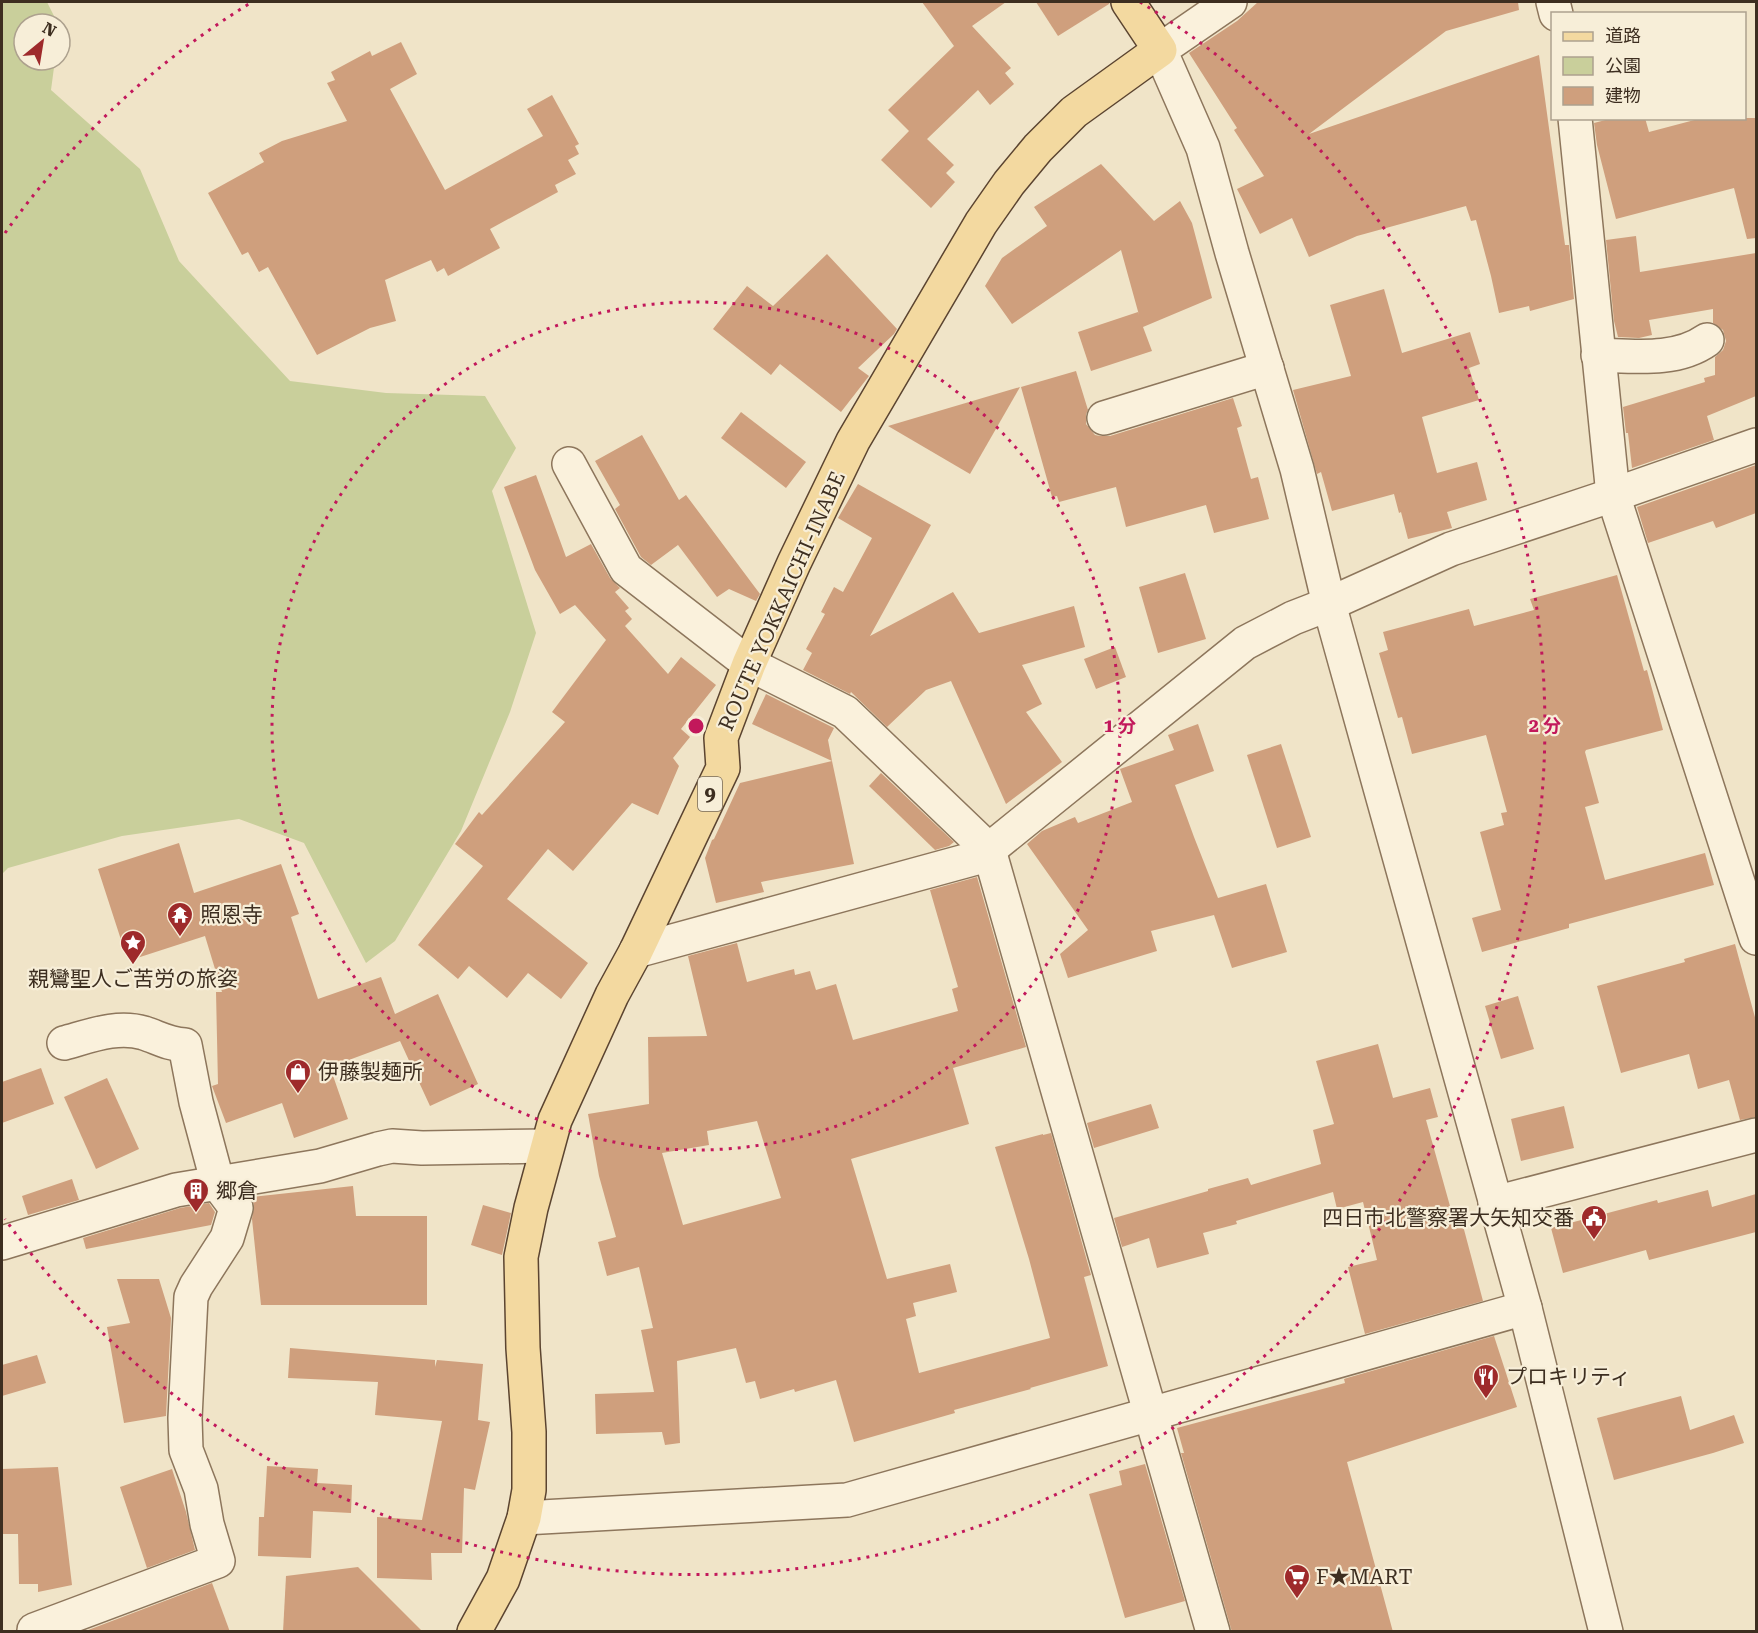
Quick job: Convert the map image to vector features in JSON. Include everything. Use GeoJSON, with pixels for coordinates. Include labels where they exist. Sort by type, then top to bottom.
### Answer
{"type":"FeatureCollection","features":[{"type":"Feature","properties":{"kind":"main road"},"geometry":{"type":"LineString","coordinates":[[1128,2],[1160,50]]}},
{"type":"Feature","properties":{"kind":"main road","name":"ROUTE YOKKAICHI-INABE"},"geometry":{"type":"LineString","coordinates":[[474,1632],[503,1579],[524,1518],[529,1490],[521,1257],[547,1146],[555,1120],[612,995],[636,951],[723,768],[721,738],[749,664],[794,563],[853,441],[981,223],[1009,183],[1038,148],[1074,112],[1160,50]]}},
{"type":"Feature","properties":{"kind":"street"},"geometry":{"type":"LineString","coordinates":[[1230,2],[1160,50],[1203,148],[1297,469],[1329,604],[1525,1308],[1606,1632]]}},
{"type":"Feature","properties":{"kind":"street"},"geometry":{"type":"LineString","coordinates":[[1575,120],[1612,495],[1756,938]]}},
{"type":"Feature","properties":{"kind":"street"},"geometry":{"type":"LineString","coordinates":[[1598,355],[1665,356],[1696,348],[1707,340]]}},
{"type":"Feature","properties":{"kind":"street"},"geometry":{"type":"LineString","coordinates":[[1104,418],[1267,368]]}},
{"type":"Feature","properties":{"kind":"street"},"geometry":{"type":"LineString","coordinates":[[636,951],[980,857],[1245,643],[1293,618],[1451,549],[1756,444]]}},
{"type":"Feature","properties":{"kind":"street"},"geometry":{"type":"LineString","coordinates":[[569,464],[626,568],[749,664],[844,712],[989,850],[1213,1632]]}},
{"type":"Feature","properties":{"kind":"street"},"geometry":{"type":"LineString","coordinates":[[34,1632],[34,1630],[218,1561],[207,1524],[201,1489],[186,1450],[185,1418],[191,1298],[196,1286],[227,1238],[236,1208],[218,1185],[196,1102],[185,1045],[163,1042],[143,1033],[121,1030],[64,1043]]}},
{"type":"Feature","properties":{"kind":"street"},"geometry":{"type":"LineString","coordinates":[[1495,1203],[1756,1135]]}},
{"type":"Feature","properties":{"kind":"street"},"geometry":{"type":"LineString","coordinates":[[2,1244],[176,1190],[218,1185],[320,1166],[392,1146],[422,1148],[547,1146]]}},
{"type":"Feature","properties":{"kind":"street"},"geometry":{"type":"LineString","coordinates":[[524,1518],[847,1500],[1525,1308]]}},
{"type":"Feature","properties":{"kind":"green space"},"geometry":{"type":"Polygon","coordinates":[[[2,2],[47,2],[52,12],[12,12],[12,72],[53,72],[51,90],[140,169],[179,261],[290,381],[386,393],[485,396],[516,448],[492,491],[536,633],[510,712],[461,831],[395,941],[366,963],[304,843],[239,819],[122,836],[8,868],[2,874],[2,2]]]}},
{"type":"Feature","properties":{"kind":"building"},"geometry":{"type":"Polygon","coordinates":[[[922,2],[1006,2],[972,26],[1011,68],[1005,73],[1014,84],[990,105],[978,90],[927,139],[954,165],[946,173],[955,182],[931,208],[881,160],[909,131],[888,110],[954,46],[922,2]]]}},
{"type":"Feature","properties":{"kind":"building"},"geometry":{"type":"Polygon","coordinates":[[[1036,2],[1110,2],[1058,36],[1036,2]]]}},
{"type":"Feature","properties":{"kind":"building"},"geometry":{"type":"Polygon","coordinates":[[[1258,2],[1518,2],[1519,10],[1446,31],[1309,134],[1539,55],[1565,245],[1569,245],[1574,299],[1530,311],[1529,306],[1499,313],[1476,220],[1471,221],[1466,206],[1357,236],[1309,257],[1292,218],[1260,234],[1237,189],[1264,176],[1234,130],[1237,128],[1189,53],[1237,21],[1258,2]]]}},
{"type":"Feature","properties":{"kind":"building"},"geometry":{"type":"Polygon","coordinates":[[[401,42],[417,74],[390,89],[445,190],[543,136],[527,109],[552,95],[579,144],[575,146],[579,154],[568,160],[576,174],[555,185],[558,192],[490,229],[500,248],[448,276],[444,268],[437,272],[431,260],[385,280],[396,321],[370,328],[317,355],[268,267],[259,272],[248,252],[242,255],[208,193],[264,162],[259,153],[282,141],[347,121],[327,83],[335,80],[331,72],[370,51],[372,56],[401,42]]]}},
{"type":"Feature","properties":{"kind":"building"},"geometry":{"type":"Polygon","coordinates":[[[1756,118],[1756,238],[1747,239],[1734,188],[1616,219],[1597,145],[1594,123],[1605,120],[1646,120],[1649,132],[1694,120],[1756,118]]]}},
{"type":"Feature","properties":{"kind":"building"},"geometry":{"type":"Polygon","coordinates":[[[1101,164],[1154,221],[1180,201],[1192,223],[1212,298],[1143,327],[1152,351],[1091,371],[1078,332],[1138,312],[1139,315],[1121,250],[1012,324],[985,286],[1002,258],[1047,226],[1034,207],[1101,164]]]}},
{"type":"Feature","properties":{"kind":"building"},"geometry":{"type":"Polygon","coordinates":[[[1636,236],[1640,272],[1756,253],[1756,396],[1707,416],[1714,440],[1632,468],[1623,407],[1705,382],[1704,378],[1715,375],[1715,357],[1723,350],[1726,341],[1723,330],[1713,323],[1713,309],[1649,320],[1652,335],[1639,338],[1618,337],[1614,321],[1606,240],[1636,236]]]}},
{"type":"Feature","properties":{"kind":"building"},"geometry":{"type":"Polygon","coordinates":[[[827,254],[897,329],[858,368],[869,376],[841,412],[780,364],[771,375],[713,329],[747,286],[773,306],[827,254]]]}},
{"type":"Feature","properties":{"kind":"building"},"geometry":{"type":"Polygon","coordinates":[[[1384,289],[1402,353],[1470,332],[1480,364],[1469,368],[1479,400],[1422,417],[1437,473],[1477,462],[1487,500],[1447,512],[1452,528],[1408,539],[1394,494],[1332,511],[1321,472],[1317,474],[1293,390],[1351,376],[1330,305],[1384,289]]]}},
{"type":"Feature","properties":{"kind":"building"},"geometry":{"type":"Polygon","coordinates":[[[1076,371],[1088,410],[1086,424],[1095,435],[1100,436],[1110,436],[1233,398],[1242,426],[1237,428],[1251,479],[1258,477],[1269,519],[1214,533],[1206,505],[1126,527],[1116,487],[1059,502],[1057,496],[1052,497],[1021,387],[1076,371]]]}},
{"type":"Feature","properties":{"kind":"building"},"geometry":{"type":"Polygon","coordinates":[[[1020,387],[970,474],[888,426],[1020,387]]]}},
{"type":"Feature","properties":{"kind":"building"},"geometry":{"type":"Polygon","coordinates":[[[741,412],[806,462],[786,488],[721,438],[741,412]]]}},
{"type":"Feature","properties":{"kind":"building"},"geometry":{"type":"Polygon","coordinates":[[[642,435],[679,500],[686,495],[760,594],[756,601],[729,589],[717,597],[678,545],[651,565],[641,557],[615,509],[620,505],[595,461],[642,435]]]}},
{"type":"Feature","properties":{"kind":"building"},"geometry":{"type":"Polygon","coordinates":[[[1756,465],[1756,513],[1716,528],[1713,521],[1648,543],[1637,507],[1756,465]]]}},
{"type":"Feature","properties":{"kind":"building"},"geometry":{"type":"Polygon","coordinates":[[[536,475],[566,557],[591,544],[610,578],[620,588],[615,592],[629,608],[625,611],[632,619],[625,626],[668,674],[681,657],[716,685],[681,729],[690,737],[673,758],[679,766],[658,815],[632,803],[573,871],[548,849],[507,899],[588,963],[561,999],[528,973],[507,998],[469,966],[458,979],[418,945],[483,866],[455,844],[479,812],[482,815],[565,722],[552,712],[606,640],[575,605],[560,614],[535,570],[504,487],[536,475]]]}},
{"type":"Feature","properties":{"kind":"building"},"geometry":{"type":"Polygon","coordinates":[[[858,484],[931,525],[870,636],[953,592],[979,633],[1074,606],[1085,647],[1022,665],[1042,704],[1026,712],[1062,762],[1006,804],[951,681],[926,690],[887,727],[851,692],[850,694],[803,670],[812,653],[806,649],[825,614],[821,612],[834,587],[843,592],[872,538],[838,518],[858,484]]]}},
{"type":"Feature","properties":{"kind":"building"},"geometry":{"type":"Polygon","coordinates":[[[1185,573],[1206,639],[1158,653],[1139,587],[1185,573]]]}},
{"type":"Feature","properties":{"kind":"building"},"geometry":{"type":"Polygon","coordinates":[[[1617,575],[1663,730],[1585,752],[1599,803],[1585,807],[1605,880],[1705,853],[1714,885],[1569,924],[1569,928],[1482,952],[1472,918],[1501,910],[1480,832],[1504,825],[1501,813],[1507,812],[1486,735],[1412,754],[1402,717],[1398,718],[1379,653],[1388,650],[1383,632],[1469,609],[1474,626],[1534,610],[1530,599],[1617,575]]]}},
{"type":"Feature","properties":{"kind":"building"},"geometry":{"type":"Polygon","coordinates":[[[1115,647],[1126,677],[1096,689],[1084,659],[1115,647]]]}},
{"type":"Feature","properties":{"kind":"building"},"geometry":{"type":"Polygon","coordinates":[[[766,694],[834,728],[828,740],[832,761],[752,724],[766,694]]]}},
{"type":"Feature","properties":{"kind":"building"},"geometry":{"type":"Polygon","coordinates":[[[1198,724],[1214,771],[1175,785],[1194,837],[1218,898],[1266,884],[1287,952],[1232,968],[1214,915],[1151,931],[1157,951],[1068,978],[1060,954],[1088,930],[1027,844],[1042,831],[1075,817],[1078,823],[1132,802],[1120,769],[1174,750],[1168,735],[1198,724]]]}},
{"type":"Feature","properties":{"kind":"building"},"geometry":{"type":"Polygon","coordinates":[[[1281,744],[1311,837],[1277,848],[1247,755],[1281,744]]]}},
{"type":"Feature","properties":{"kind":"building"},"geometry":{"type":"Polygon","coordinates":[[[832,761],[854,864],[761,882],[764,892],[716,903],[705,858],[740,783],[832,761]]]}},
{"type":"Feature","properties":{"kind":"building"},"geometry":{"type":"Polygon","coordinates":[[[881,773],[954,842],[935,850],[869,786],[881,773]]]}},
{"type":"Feature","properties":{"kind":"building"},"geometry":{"type":"Polygon","coordinates":[[[179,843],[194,893],[281,864],[299,914],[291,917],[318,999],[381,977],[395,1014],[438,994],[478,1084],[430,1106],[400,1041],[330,1067],[348,1119],[294,1138],[282,1103],[226,1123],[212,1086],[218,1084],[216,992],[222,992],[205,936],[137,958],[135,946],[124,949],[98,869],[179,843]]]}},
{"type":"Feature","properties":{"kind":"building"},"geometry":{"type":"Polygon","coordinates":[[[977,877],[1026,1047],[953,1068],[969,1124],[851,1159],[887,1279],[950,1264],[957,1292],[913,1303],[916,1316],[906,1319],[919,1373],[1050,1338],[995,1147],[1051,1133],[1091,1275],[1084,1277],[1108,1366],[954,1410],[955,1413],[854,1442],[836,1380],[760,1399],[755,1381],[746,1383],[736,1348],[677,1361],[680,1443],[665,1445],[662,1432],[596,1434],[595,1394],[654,1392],[641,1330],[653,1328],[639,1267],[607,1276],[598,1242],[616,1237],[599,1176],[588,1114],[649,1104],[648,1037],[707,1036],[688,956],[737,943],[747,982],[794,969],[795,975],[810,971],[816,990],[836,984],[853,1040],[958,1011],[952,989],[958,987],[930,890],[977,877]],[[757,1121],[707,1131],[709,1145],[662,1153],[683,1225],[781,1198],[757,1121]]]}},
{"type":"Feature","properties":{"kind":"building"},"geometry":{"type":"Polygon","coordinates":[[[1735,944],[1756,1021],[1756,1117],[1740,1120],[1729,1080],[1698,1089],[1689,1054],[1621,1073],[1597,986],[1685,962],[1684,959],[1735,944]]]}},
{"type":"Feature","properties":{"kind":"building"},"geometry":{"type":"Polygon","coordinates":[[[1518,996],[1534,1049],[1501,1059],[1485,1006],[1518,996]]]}},
{"type":"Feature","properties":{"kind":"building"},"geometry":{"type":"Polygon","coordinates":[[[1378,1044],[1393,1098],[1430,1088],[1438,1117],[1426,1120],[1455,1224],[1462,1222],[1483,1301],[1365,1334],[1348,1267],[1377,1260],[1363,1202],[1337,1209],[1333,1192],[1203,1233],[1209,1254],[1157,1268],[1149,1238],[1122,1247],[1114,1218],[1248,1178],[1251,1185],[1321,1164],[1313,1130],[1334,1124],[1316,1061],[1378,1044]]]}},
{"type":"Feature","properties":{"kind":"building"},"geometry":{"type":"Polygon","coordinates":[[[41,1068],[54,1104],[2,1123],[2,1082],[41,1068]]]}},
{"type":"Feature","properties":{"kind":"building"},"geometry":{"type":"Polygon","coordinates":[[[107,1078],[139,1149],[96,1169],[64,1097],[107,1078]]]}},
{"type":"Feature","properties":{"kind":"building"},"geometry":{"type":"Polygon","coordinates":[[[1151,1104],[1159,1128],[1094,1148],[1087,1123],[1151,1104]]]}},
{"type":"Feature","properties":{"kind":"building"},"geometry":{"type":"Polygon","coordinates":[[[1564,1106],[1574,1148],[1521,1161],[1511,1119],[1564,1106]]]}},
{"type":"Feature","properties":{"kind":"building"},"geometry":{"type":"Polygon","coordinates":[[[72,1179],[79,1200],[28,1215],[22,1196],[72,1179]]]}},
{"type":"Feature","properties":{"kind":"building"},"geometry":{"type":"Polygon","coordinates":[[[353,1186],[356,1216],[427,1216],[427,1305],[261,1305],[252,1219],[254,1205],[251,1197],[353,1186]]]}},
{"type":"Feature","properties":{"kind":"building"},"geometry":{"type":"Polygon","coordinates":[[[1708,1190],[1712,1207],[1756,1194],[1756,1232],[1649,1260],[1646,1250],[1563,1273],[1551,1228],[1657,1200],[1658,1203],[1708,1190]]]}},
{"type":"Feature","properties":{"kind":"building"},"geometry":{"type":"Polygon","coordinates":[[[209,1203],[215,1212],[211,1225],[86,1249],[83,1238],[180,1208],[209,1203]]]}},
{"type":"Feature","properties":{"kind":"building"},"geometry":{"type":"Polygon","coordinates":[[[483,1205],[511,1213],[502,1255],[471,1245],[483,1205]]]}},
{"type":"Feature","properties":{"kind":"building"},"geometry":{"type":"Polygon","coordinates":[[[117,1279],[159,1279],[171,1318],[166,1416],[124,1423],[107,1327],[130,1323],[117,1279]]]}},
{"type":"Feature","properties":{"kind":"building"},"geometry":{"type":"Polygon","coordinates":[[[1494,1336],[1517,1407],[1347,1462],[1393,1632],[1232,1632],[1181,1453],[1184,1453],[1177,1428],[1345,1383],[1344,1379],[1347,1378],[1494,1336]]]}},
{"type":"Feature","properties":{"kind":"building"},"geometry":{"type":"Polygon","coordinates":[[[290,1348],[435,1360],[435,1367],[437,1360],[483,1364],[478,1420],[490,1422],[475,1490],[464,1488],[462,1553],[431,1553],[432,1580],[377,1578],[377,1517],[422,1520],[442,1421],[375,1415],[378,1382],[288,1378],[290,1348]]]}},
{"type":"Feature","properties":{"kind":"building"},"geometry":{"type":"Polygon","coordinates":[[[37,1355],[46,1383],[2,1396],[2,1365],[37,1355]]]}},
{"type":"Feature","properties":{"kind":"building"},"geometry":{"type":"Polygon","coordinates":[[[1681,1396],[1690,1430],[1734,1415],[1744,1443],[1614,1480],[1597,1418],[1681,1396]]]}},
{"type":"Feature","properties":{"kind":"building"},"geometry":{"type":"Polygon","coordinates":[[[1145,1464],[1185,1601],[1125,1618],[1089,1494],[1122,1485],[1119,1471],[1145,1464]]]}},
{"type":"Feature","properties":{"kind":"building"},"geometry":{"type":"Polygon","coordinates":[[[267,1466],[318,1469],[317,1483],[352,1485],[351,1513],[313,1511],[311,1558],[258,1556],[259,1517],[264,1517],[267,1466]]]}},
{"type":"Feature","properties":{"kind":"building"},"geometry":{"type":"Polygon","coordinates":[[[58,1467],[72,1585],[38,1592],[38,1584],[19,1584],[18,1534],[2,1534],[2,1469],[58,1467]]]}},
{"type":"Feature","properties":{"kind":"building"},"geometry":{"type":"Polygon","coordinates":[[[172,1469],[195,1550],[147,1568],[120,1487],[172,1469]]]}},
{"type":"Feature","properties":{"kind":"building"},"geometry":{"type":"Polygon","coordinates":[[[358,1567],[423,1632],[283,1632],[286,1576],[358,1567]]]}},
{"type":"Feature","properties":{"kind":"building"},"geometry":{"type":"Polygon","coordinates":[[[212,1583],[230,1632],[83,1632],[212,1583]]]}},
{"type":"Feature","properties":{"kind":"place","name":"照恩寺"},"geometry":{"type":"Point","coordinates":[180,938]}},
{"type":"Feature","properties":{"kind":"place","name":"親鸞聖人ご苦労の旅姿"},"geometry":{"type":"Point","coordinates":[133,966]}},
{"type":"Feature","properties":{"kind":"place","name":"伊藤製麺所"},"geometry":{"type":"Point","coordinates":[298,1095]}},
{"type":"Feature","properties":{"kind":"place","name":"郷倉"},"geometry":{"type":"Point","coordinates":[196,1214]}},
{"type":"Feature","properties":{"kind":"place","name":"四日市北警察署大矢知交番"},"geometry":{"type":"Point","coordinates":[1594,1241]}},
{"type":"Feature","properties":{"kind":"place","name":"プロキリティ"},"geometry":{"type":"Point","coordinates":[1486,1400]}},
{"type":"Feature","properties":{"kind":"place","name":"F★MART"},"geometry":{"type":"Point","coordinates":[1297,1600]}}]}
